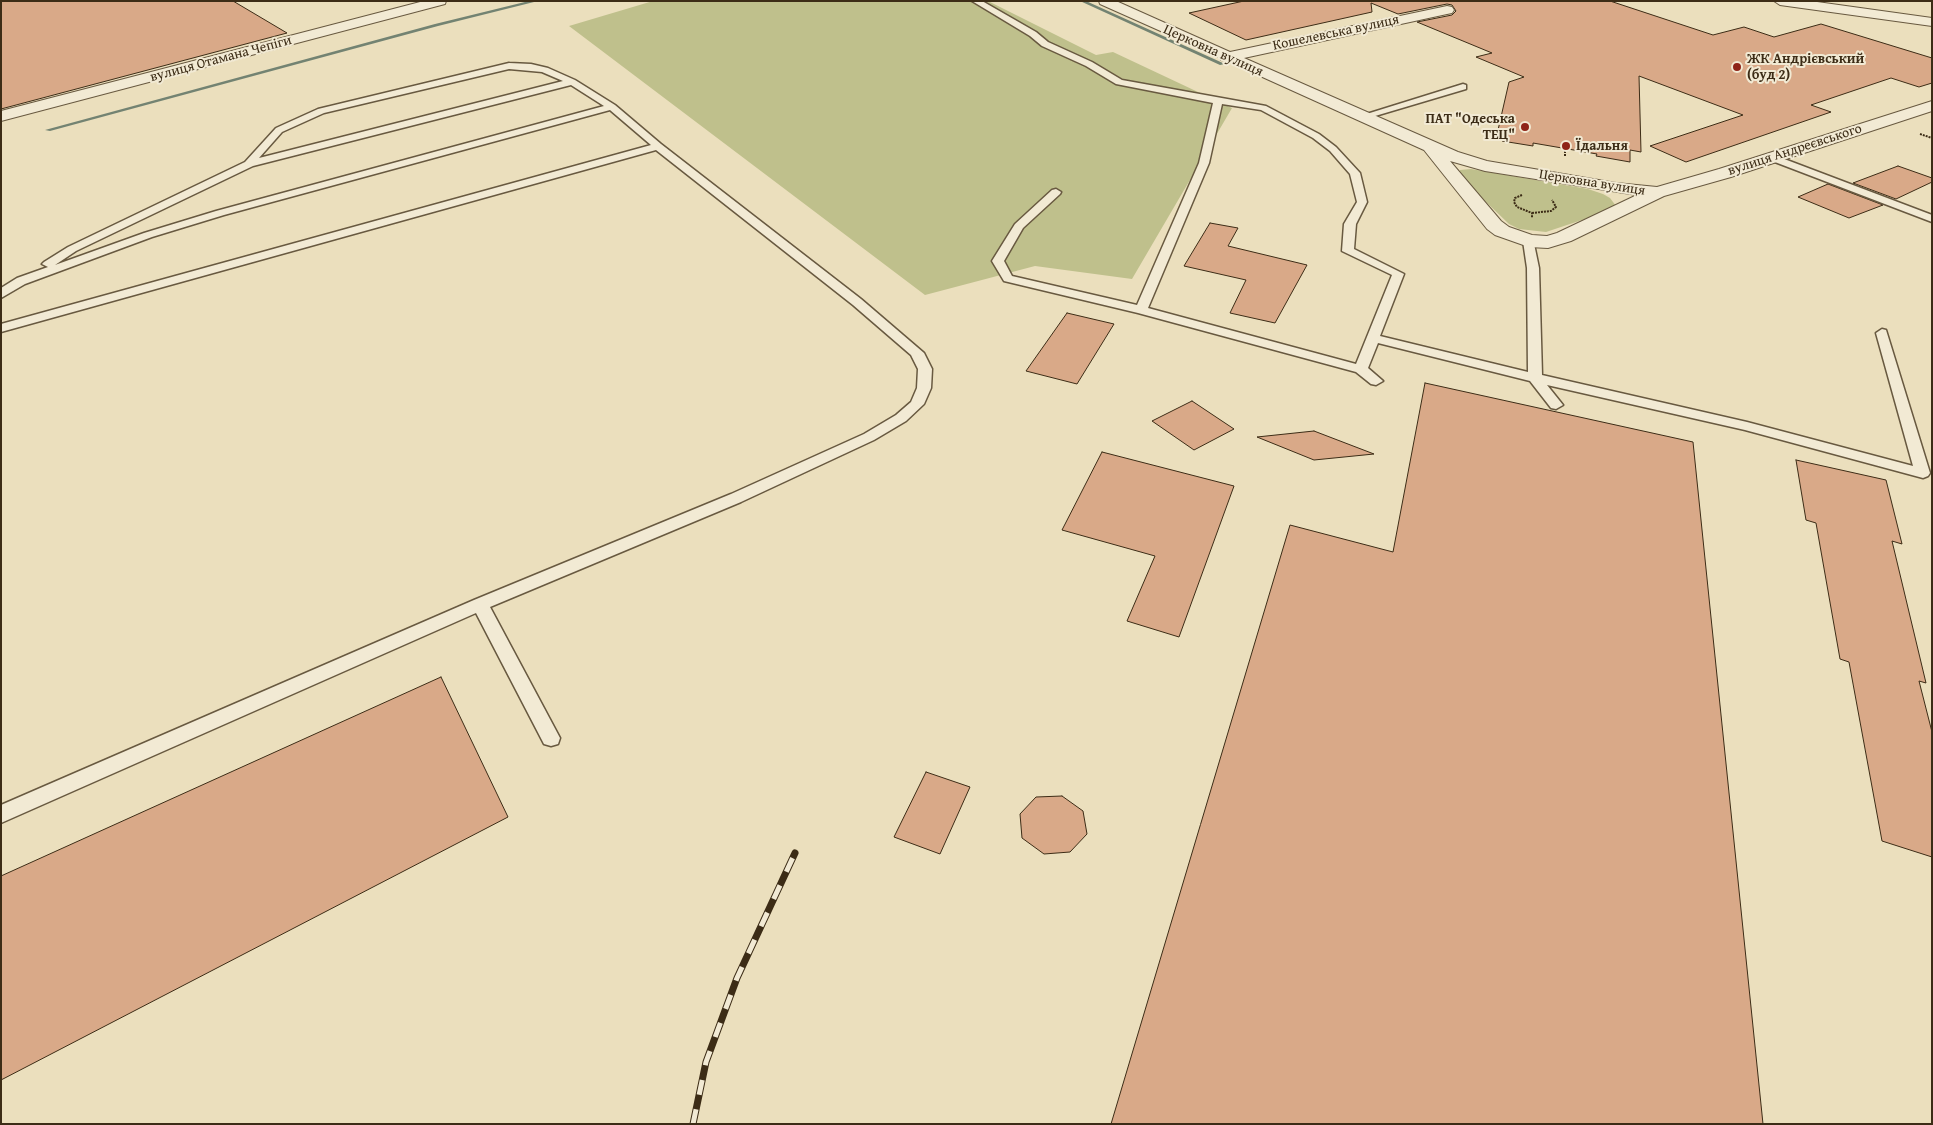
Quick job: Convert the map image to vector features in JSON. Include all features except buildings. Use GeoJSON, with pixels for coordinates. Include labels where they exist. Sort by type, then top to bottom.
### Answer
{"type":"FeatureCollection","features":[{"type":"Feature","properties":{"kind":"street","name":"вулиця Отамана Чепіги"},"geometry":{"type":"LineString","coordinates":[[1,116],[440,1]]}},
{"type":"Feature","properties":{"kind":"street","name":"Церковна вулиця"},"geometry":{"type":"LineString","coordinates":[[1106,1],[1226,57],[1431,148],[1485,166],[1616,188],[1658,192]]}},
{"type":"Feature","properties":{"kind":"street"},"geometry":{"type":"LineString","coordinates":[[1780,1],[1932,22]]}},
{"type":"Feature","properties":{"kind":"street","name":"Кошелевська вулиця"},"geometry":{"type":"LineString","coordinates":[[1226,57],[1447,10]]}},
{"type":"Feature","properties":{"kind":"street","name":"вулиця Андреєвського"},"geometry":{"type":"LineString","coordinates":[[1658,192],[1724,173],[1932,106]]}},
{"type":"Feature","properties":{"kind":"street","name":"Церковна вулиця"},"geometry":{"type":"LineString","coordinates":[[1431,148],[1494,225],[1509,235],[1529,241],[1548,242],[1564,237],[1658,192]]}},
{"type":"Feature","properties":{"kind":"lane"},"geometry":{"type":"LineString","coordinates":[[976,1],[1033,34],[1045,44],[1089,64],[1119,82],[1263,108],[1316,136],[1333,149],[1355,173],[1362,202],[1350,224],[1348,251],[1398,274],[1361,369]]}},
{"type":"Feature","properties":{"kind":"lane"},"geometry":{"type":"LineString","coordinates":[[1,814],[480,604],[736,498],[870,437],[901,418],[917,404],[924,388],[925,369],[917,353],[857,302],[658,146],[612,107],[572,82],[538,68],[509,66],[322,111],[279,130],[249,164]]}},
{"type":"Feature","properties":{"kind":"lane"},"geometry":{"type":"LineString","coordinates":[[1,294],[72,249],[249,164],[572,82]]}},
{"type":"Feature","properties":{"kind":"lane"},"geometry":{"type":"LineString","coordinates":[[1362,118],[1464,87]]}},
{"type":"Feature","properties":{"kind":"lane"},"geometry":{"type":"LineString","coordinates":[[1141,310],[1204,163],[1218,101]]}},
{"type":"Feature","properties":{"kind":"lane"},"geometry":{"type":"LineString","coordinates":[[21,281],[148,235],[220,213],[612,107]]}},
{"type":"Feature","properties":{"kind":"lane"},"geometry":{"type":"LineString","coordinates":[[1,328],[658,146]]}},
{"type":"Feature","properties":{"kind":"lane"},"geometry":{"type":"LineString","coordinates":[[1771,157],[1932,219]]}},
{"type":"Feature","properties":{"kind":"lane"},"geometry":{"type":"LineString","coordinates":[[1056,192],[1019,226],[998,261],[1008,278],[1141,310],[1361,369],[1376,381]]}},
{"type":"Feature","properties":{"kind":"lane"},"geometry":{"type":"LineString","coordinates":[[1529,241],[1533,268],[1536,378],[1556,405]]}},
{"type":"Feature","properties":{"kind":"lane"},"geometry":{"type":"LineString","coordinates":[[1882,333],[1928,477]]}},
{"type":"Feature","properties":{"kind":"lane"},"geometry":{"type":"LineString","coordinates":[[1373,338],[1536,378],[1747,426],[1928,477]]}},
{"type":"Feature","properties":{"kind":"lane"},"geometry":{"type":"LineString","coordinates":[[480,604],[551,738]]}},
{"type":"Feature","properties":{"kind":"path"},"geometry":{"type":"LineString","coordinates":[[1565,148],[1565,157]]}},
{"type":"Feature","properties":{"kind":"path"},"geometry":{"type":"LineString","coordinates":[[1528,194],[1515,198],[1514,202],[1517,207],[1532,213],[1551,211],[1556,207],[1555,201],[1547,198]]}},
{"type":"Feature","properties":{"kind":"path"},"geometry":{"type":"LineString","coordinates":[[1529,241],[1532,213]]}},
{"type":"Feature","properties":{"kind":"green space"},"geometry":{"type":"Polygon","coordinates":[[[653,1],[988,1],[1096,55],[1113,52],[1232,108],[1132,279],[1035,266],[925,295],[569,26],[653,1]]]}},
{"type":"Feature","properties":{"kind":"green space"},"geometry":{"type":"Polygon","coordinates":[[[1471,169],[1588,189],[1610,198],[1616,206],[1594,216],[1546,232],[1519,229],[1509,224],[1460,177],[1460,170],[1471,169]]]}},
{"type":"Feature","properties":{"kind":"waterway"},"geometry":{"type":"LineString","coordinates":[[48,130],[437,25],[536,1]]}},
{"type":"Feature","properties":{"kind":"waterway"},"geometry":{"type":"LineString","coordinates":[[1082,1],[1222,64]]}},
{"type":"Feature","properties":{"kind":"railway"},"geometry":{"type":"LineString","coordinates":[[693,1124],[706,1062],[737,978],[795,853]]}},
{"type":"Feature","properties":{"kind":"place","name":"ЖК Андрієвський (буд 2)"},"geometry":{"type":"Point","coordinates":[1737,67]}},
{"type":"Feature","properties":{"kind":"place","name":"ПАТ \"Одеська ТЕЦ\""},"geometry":{"type":"Point","coordinates":[1525,127]}},
{"type":"Feature","properties":{"kind":"place","name":"Їдальня"},"geometry":{"type":"Point","coordinates":[1566,146]}}]}
